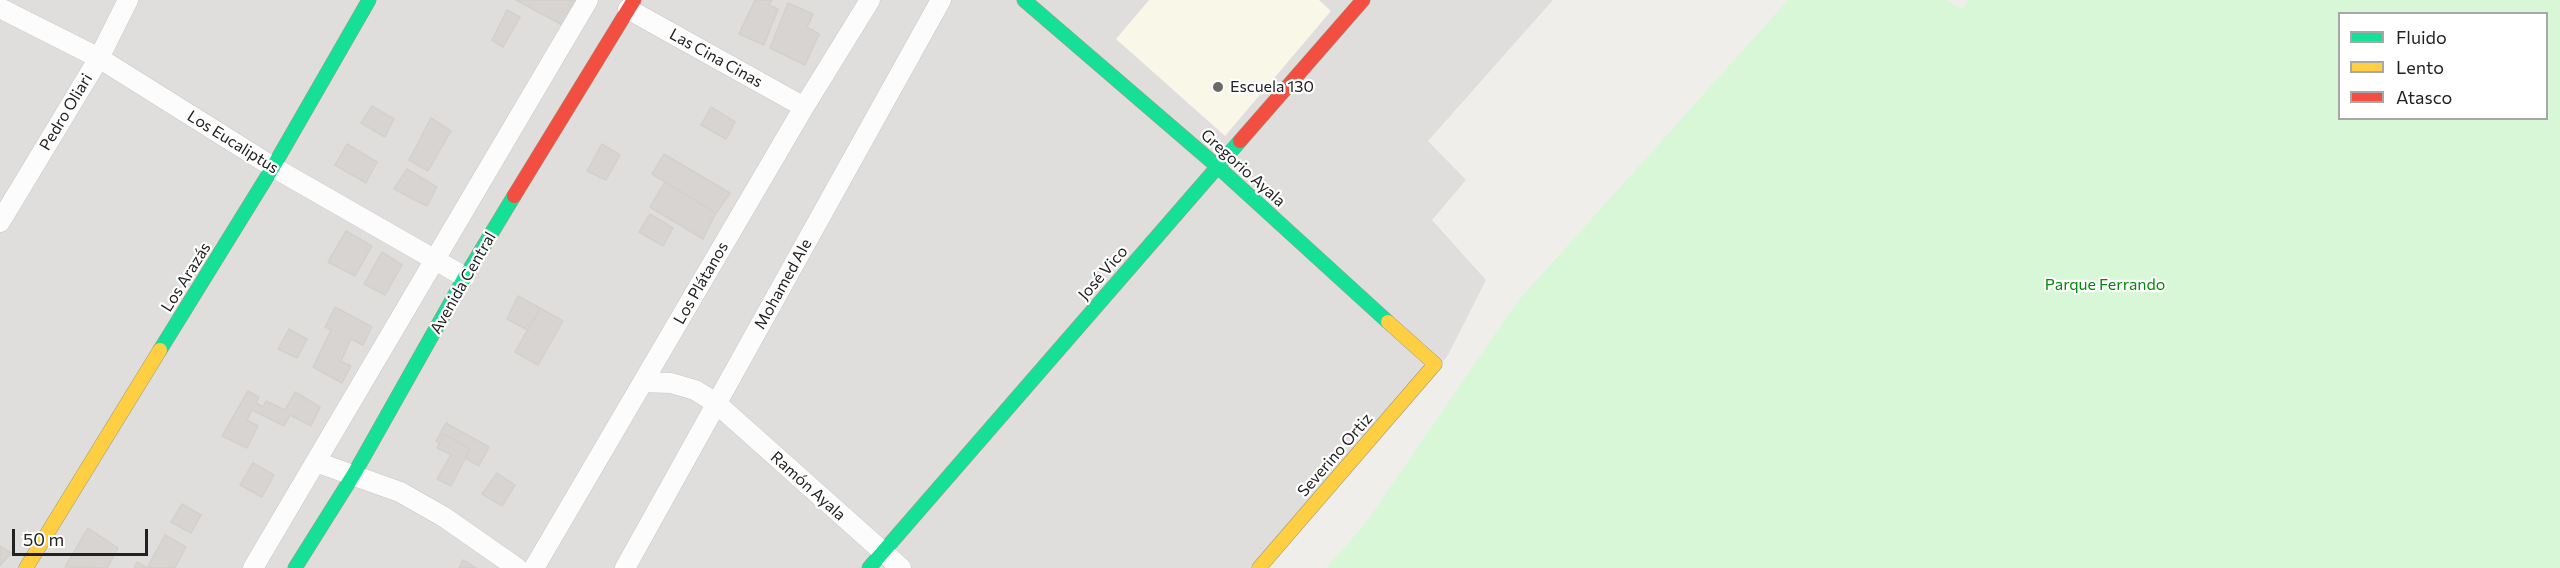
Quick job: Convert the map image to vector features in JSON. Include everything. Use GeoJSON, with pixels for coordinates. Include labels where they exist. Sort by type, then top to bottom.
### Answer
{"type":"FeatureCollection","features":[{"type":"Feature","properties":{"kind":"street"},"geometry":{"type":"LineString","coordinates":[[0,7],[7,0]]}},
{"type":"Feature","properties":{"kind":"street","name":"Pedro Oliari"},"geometry":{"type":"LineString","coordinates":[[0,222],[99,58],[128,0]]}},
{"type":"Feature","properties":{"kind":"street","name":"Los Arazás"},"geometry":{"type":"LineString","coordinates":[[26,568],[273,167],[369,0]]}},
{"type":"Feature","properties":{"kind":"street"},"geometry":{"type":"LineString","coordinates":[[253,568],[588,0]]}},
{"type":"Feature","properties":{"kind":"street","name":"Los Plátanos"},"geometry":{"type":"LineString","coordinates":[[534,568],[804,107],[870,0]]}},
{"type":"Feature","properties":{"kind":"street","name":"Mohamed Ale"},"geometry":{"type":"LineString","coordinates":[[625,568],[941,0]]}},
{"type":"Feature","properties":{"kind":"street","name":"Gregorio Ayala"},"geometry":{"type":"LineString","coordinates":[[1024,0],[1218,167],[1435,364]]}},
{"type":"Feature","properties":{"kind":"street","name":"José Vico"},"geometry":{"type":"LineString","coordinates":[[869,568],[1363,0]]}},
{"type":"Feature","properties":{"kind":"street","name":"Las Cina Cinas"},"geometry":{"type":"LineString","coordinates":[[631,5],[804,107]]}},
{"type":"Feature","properties":{"kind":"street","name":"Avenida Central"},"geometry":{"type":"LineString","coordinates":[[295,568],[354,474],[465,277],[631,5]]}},
{"type":"Feature","properties":{"kind":"street","name":"Los Eucaliptus"},"geometry":{"type":"LineString","coordinates":[[0,7],[99,58],[273,167],[465,277]]}},
{"type":"Feature","properties":{"kind":"street","name":"Severino Ortiz"},"geometry":{"type":"LineString","coordinates":[[1259,568],[1435,364]]}},
{"type":"Feature","properties":{"kind":"street","name":"Ramón Ayala"},"geometry":{"type":"LineString","coordinates":[[643,382],[670,383],[687,388],[716,403],[901,568]]}},
{"type":"Feature","properties":{"kind":"street"},"geometry":{"type":"LineString","coordinates":[[316,462],[400,492],[444,517],[517,568]]}},
{"type":"Feature","properties":{"kind":"shaded area"},"geometry":{"type":"Polygon","coordinates":[[[0,0],[1553,0],[1428,141],[1466,180],[1432,220],[1486,280],[1447,357],[1259,568],[0,568],[0,0]]]}},
{"type":"Feature","properties":{"kind":"shaded area","name":"Escuela 130"},"geometry":{"type":"Polygon","coordinates":[[[1149,0],[1319,0],[1331,11],[1225,136],[1116,39],[1149,0]]]}},
{"type":"Feature","properties":{"kind":"green space","name":"Parque Ferrando"},"geometry":{"type":"Polygon","coordinates":[[[1788,0],[1946,0],[1962,9],[1968,0],[2560,0],[2560,568],[1326,568],[1365,524],[1517,302],[1788,0]]]}},
{"type":"Feature","properties":{"kind":"building"},"geometry":{"type":"Polygon","coordinates":[[[516,0],[582,0],[566,27],[516,0]]]}},
{"type":"Feature","properties":{"kind":"building"},"geometry":{"type":"Polygon","coordinates":[[[755,0],[772,0],[769,5],[778,9],[764,45],[739,34],[755,0]]]}},
{"type":"Feature","properties":{"kind":"building"},"geometry":{"type":"Polygon","coordinates":[[[788,3],[813,14],[807,27],[819,34],[805,65],[770,48],[788,3]]]}},
{"type":"Feature","properties":{"kind":"building"},"geometry":{"type":"Polygon","coordinates":[[[507,10],[520,17],[503,47],[492,40],[507,10]]]}},
{"type":"Feature","properties":{"kind":"building"},"geometry":{"type":"Polygon","coordinates":[[[372,106],[394,119],[385,137],[361,123],[372,106]]]}},
{"type":"Feature","properties":{"kind":"building"},"geometry":{"type":"Polygon","coordinates":[[[711,107],[735,122],[726,139],[701,125],[711,107]]]}},
{"type":"Feature","properties":{"kind":"building"},"geometry":{"type":"Polygon","coordinates":[[[431,118],[451,131],[428,171],[409,160],[431,118]]]}},
{"type":"Feature","properties":{"kind":"building"},"geometry":{"type":"Polygon","coordinates":[[[347,144],[377,162],[366,183],[335,165],[347,144]]]}},
{"type":"Feature","properties":{"kind":"building"},"geometry":{"type":"Polygon","coordinates":[[[602,144],[620,155],[606,180],[587,171],[602,144]]]}},
{"type":"Feature","properties":{"kind":"building"},"geometry":{"type":"Polygon","coordinates":[[[664,154],[730,193],[716,213],[652,174],[664,154]]]}},
{"type":"Feature","properties":{"kind":"building"},"geometry":{"type":"Polygon","coordinates":[[[407,169],[437,187],[427,206],[394,189],[407,169]]]}},
{"type":"Feature","properties":{"kind":"building"},"geometry":{"type":"Polygon","coordinates":[[[665,182],[716,213],[703,239],[650,207],[665,182]]]}},
{"type":"Feature","properties":{"kind":"building"},"geometry":{"type":"Polygon","coordinates":[[[650,214],[673,228],[663,246],[639,232],[650,214]]]}},
{"type":"Feature","properties":{"kind":"building"},"geometry":{"type":"Polygon","coordinates":[[[346,231],[372,246],[355,276],[328,262],[346,231]]]}},
{"type":"Feature","properties":{"kind":"building"},"geometry":{"type":"Polygon","coordinates":[[[382,252],[402,265],[385,295],[364,284],[382,252]]]}},
{"type":"Feature","properties":{"kind":"building"},"geometry":{"type":"Polygon","coordinates":[[[518,296],[540,308],[528,330],[507,319],[518,296]]]}},
{"type":"Feature","properties":{"kind":"building"},"geometry":{"type":"Polygon","coordinates":[[[335,307],[372,327],[363,345],[351,339],[341,361],[351,366],[342,383],[313,367],[331,330],[325,327],[335,307]]]}},
{"type":"Feature","properties":{"kind":"building"},"geometry":{"type":"Polygon","coordinates":[[[540,308],[563,321],[538,365],[515,352],[540,308]]]}},
{"type":"Feature","properties":{"kind":"building"},"geometry":{"type":"Polygon","coordinates":[[[289,329],[307,339],[297,358],[278,349],[289,329]]]}},
{"type":"Feature","properties":{"kind":"building"},"geometry":{"type":"Polygon","coordinates":[[[248,391],[259,397],[256,403],[263,407],[266,401],[285,410],[295,392],[320,407],[311,426],[290,415],[284,426],[252,410],[247,420],[258,426],[247,448],[222,436],[248,391]]]}},
{"type":"Feature","properties":{"kind":"building"},"geometry":{"type":"Polygon","coordinates":[[[446,423],[489,447],[479,466],[465,458],[470,449],[444,434],[439,443],[436,441],[446,423]]]}},
{"type":"Feature","properties":{"kind":"building"},"geometry":{"type":"Polygon","coordinates":[[[444,434],[470,449],[451,486],[437,479],[451,455],[437,448],[444,434]]]}},
{"type":"Feature","properties":{"kind":"building"},"geometry":{"type":"Polygon","coordinates":[[[253,463],[274,475],[262,497],[240,485],[253,463]]]}},
{"type":"Feature","properties":{"kind":"building"},"geometry":{"type":"Polygon","coordinates":[[[497,473],[515,485],[502,506],[482,494],[497,473]]]}},
{"type":"Feature","properties":{"kind":"building"},"geometry":{"type":"Polygon","coordinates":[[[182,504],[201,515],[191,533],[171,522],[182,504]]]}},
{"type":"Feature","properties":{"kind":"building"},"geometry":{"type":"Polygon","coordinates":[[[88,528],[118,548],[107,568],[65,567],[88,528]]]}},
{"type":"Feature","properties":{"kind":"building"},"geometry":{"type":"Polygon","coordinates":[[[165,535],[186,547],[175,568],[147,568],[165,535]]]}},
{"type":"Feature","properties":{"kind":"building"},"geometry":{"type":"Polygon","coordinates":[[[0,546],[11,553],[0,566],[0,546]]]}},
{"type":"Feature","properties":{"kind":"building"},"geometry":{"type":"Polygon","coordinates":[[[463,560],[476,568],[459,568],[463,560]]]}},
{"type":"Feature","properties":{"kind":"building"},"geometry":{"type":"Polygon","coordinates":[[[137,562],[147,568],[134,568],[137,562]]]}},
{"type":"Feature","properties":{"kind":"traffic: fast"},"geometry":{"type":"LineString","coordinates":[[160,350],[273,167],[369,0]]}},
{"type":"Feature","properties":{"kind":"traffic: fast"},"geometry":{"type":"LineString","coordinates":[[1024,0],[1218,167],[1388,322]]}},
{"type":"Feature","properties":{"kind":"traffic: fast"},"geometry":{"type":"LineString","coordinates":[[869,568],[1240,141]]}},
{"type":"Feature","properties":{"kind":"traffic: fast"},"geometry":{"type":"LineString","coordinates":[[295,568],[354,474],[465,277],[514,196]]}},
{"type":"Feature","properties":{"kind":"traffic: slow"},"geometry":{"type":"LineString","coordinates":[[1259,568],[1435,364],[1388,322]]}},
{"type":"Feature","properties":{"kind":"traffic: slow"},"geometry":{"type":"LineString","coordinates":[[26,568],[160,350]]}},
{"type":"Feature","properties":{"kind":"traffic: jam"},"geometry":{"type":"LineString","coordinates":[[514,196],[634,0]]}},
{"type":"Feature","properties":{"kind":"traffic: jam"},"geometry":{"type":"LineString","coordinates":[[1240,141],[1363,0]]}},
{"type":"Feature","properties":{"kind":"place","name":"Escuela 130"},"geometry":{"type":"Point","coordinates":[1218,87]}}]}
